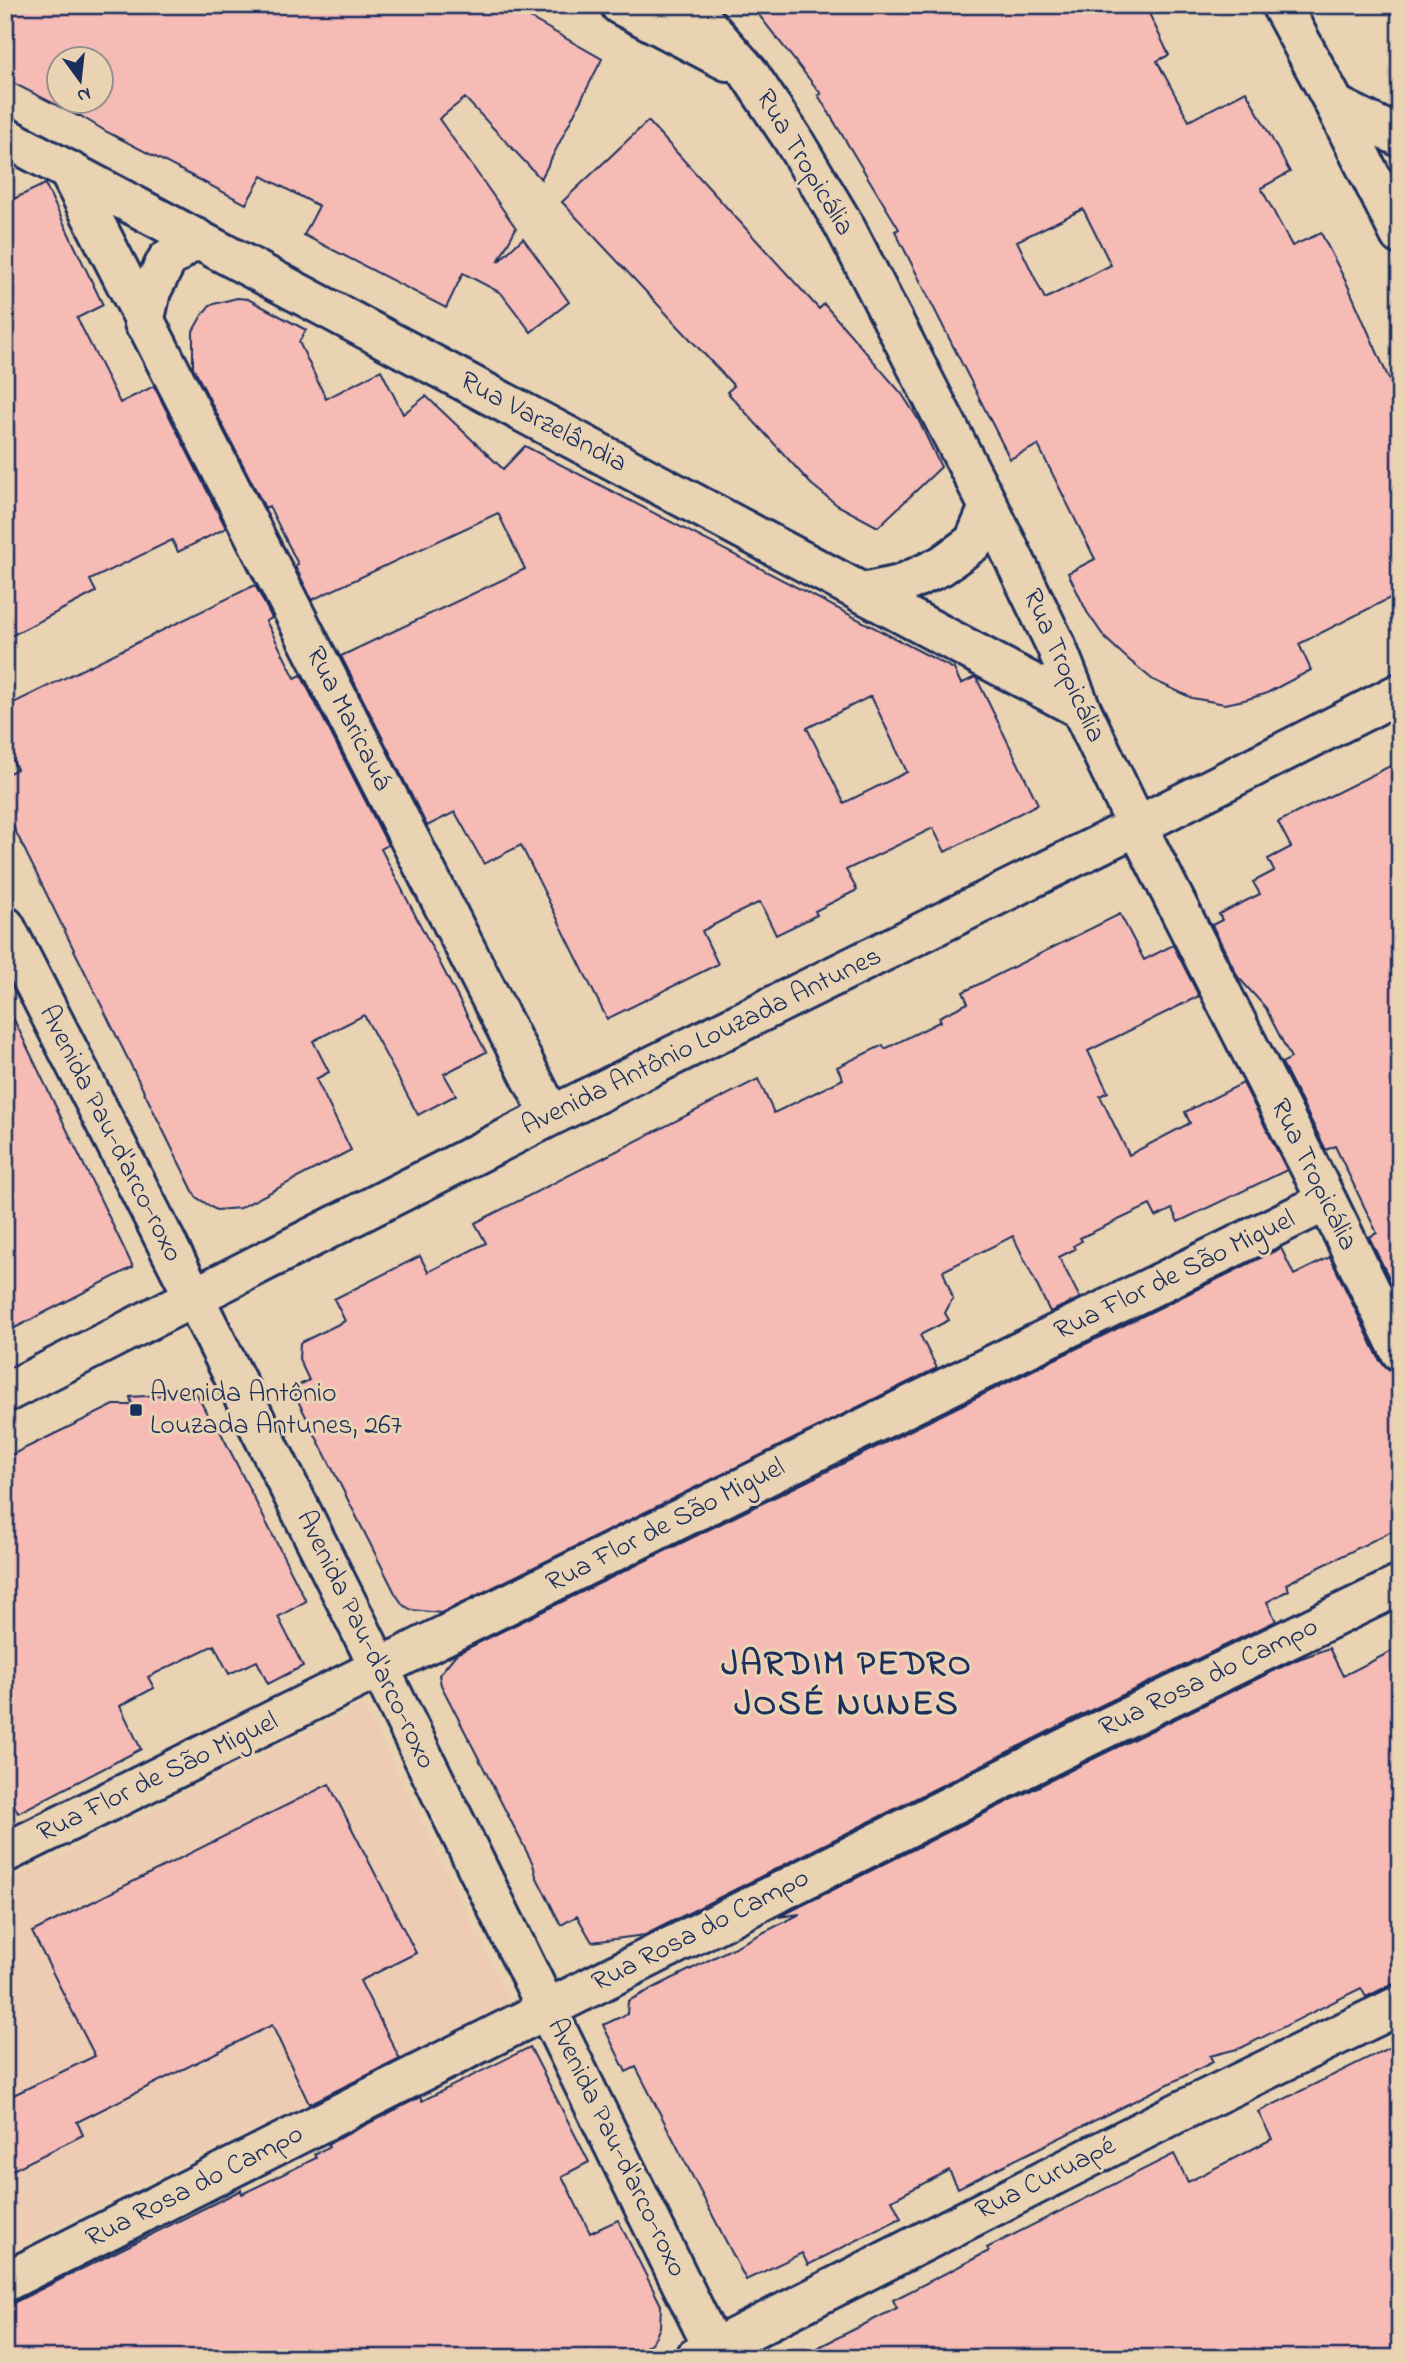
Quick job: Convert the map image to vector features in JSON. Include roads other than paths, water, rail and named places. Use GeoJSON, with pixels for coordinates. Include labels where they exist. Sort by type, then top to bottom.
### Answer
{"type":"FeatureCollection","features":[{"type":"Feature","properties":{"kind":"street"},"geometry":{"type":"LineString","coordinates":[[620,5],[748,72]]}},
{"type":"Feature","properties":{"kind":"street","name":"Rua Tropicália"},"geometry":{"type":"LineString","coordinates":[[689,5],[748,72],[792,138],[844,225],[989,507],[1056,646],[1081,709],[1137,826],[1400,1351]]}},
{"type":"Feature","properties":{"kind":"street"},"geometry":{"type":"LineString","coordinates":[[1281,5],[1400,235]]}},
{"type":"Feature","properties":{"kind":"street"},"geometry":{"type":"LineString","coordinates":[[1335,105],[1400,137]]}},
{"type":"Feature","properties":{"kind":"street","name":"Rua Varzelândia"},"geometry":{"type":"LineString","coordinates":[[5,137],[1081,709]]}},
{"type":"Feature","properties":{"kind":"street","name":"Rua Maricauá"},"geometry":{"type":"LineString","coordinates":[[68,170],[551,1116]]}},
{"type":"Feature","properties":{"kind":"street"},"geometry":{"type":"LineString","coordinates":[[144,323],[151,291],[167,260],[196,238]]}},
{"type":"Feature","properties":{"kind":"street"},"geometry":{"type":"LineString","coordinates":[[862,593],[900,584],[941,566],[974,542],[989,507]]}},
{"type":"Feature","properties":{"kind":"street","name":"Avenida Antônio Louzada Antunes"},"geometry":{"type":"LineString","coordinates":[[5,1393],[551,1116],[1400,693]]}},
{"type":"Feature","properties":{"kind":"street","name":"Avenida Pau-d'arco-roxo"},"geometry":{"type":"LineString","coordinates":[[5,926],[194,1297],[548,2008],[709,2355]]}},
{"type":"Feature","properties":{"kind":"street","name":"Rua Flor de São Miguel"},"geometry":{"type":"LineString","coordinates":[[5,1853],[1327,1201]]}},
{"type":"Feature","properties":{"kind":"street","name":"Rua Rosa do Campo"},"geometry":{"type":"LineString","coordinates":[[5,2282],[1085,1738],[1400,1585]]}},
{"type":"Feature","properties":{"kind":"street","name":"Rua Curuapé"},"geometry":{"type":"LineString","coordinates":[[709,2355],[1175,2114],[1400,2005]]}},
{"type":"Feature","properties":{"kind":"place","name":"Avenida Antônio Louzada Antunes, 267"},"geometry":{"type":"Point","coordinates":[136,1410]}},
{"type":"Feature","properties":{"kind":"district","name":"JARDIM PEDRO JOSÉ NUNES"},"geometry":{"type":"Point","coordinates":[847,1685]}}]}
